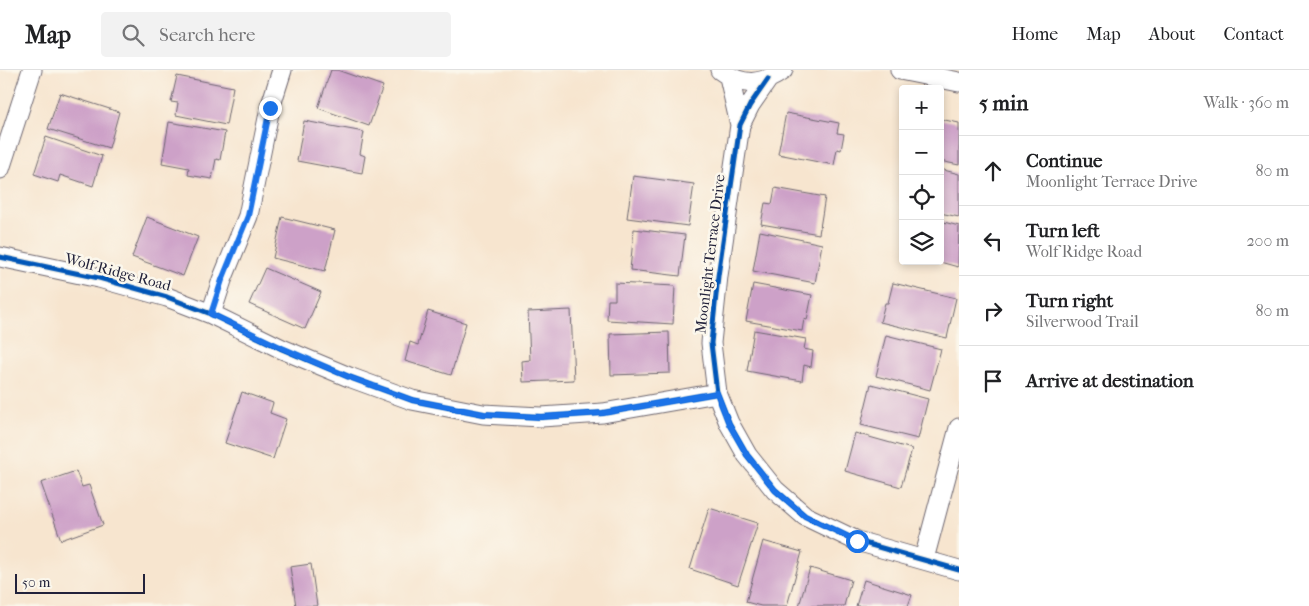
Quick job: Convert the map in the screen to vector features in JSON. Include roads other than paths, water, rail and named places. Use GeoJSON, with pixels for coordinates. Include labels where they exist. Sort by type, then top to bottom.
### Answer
{"type":"FeatureCollection","features":[{"type":"Feature","properties":{"kind":"street"},"geometry":{"type":"LineString","coordinates":[[0,169],[32,70]]}},
{"type":"Feature","properties":{"kind":"street"},"geometry":{"type":"LineString","coordinates":[[211,314],[222,280],[248,216],[270,108],[282,70]]}},
{"type":"Feature","properties":{"kind":"street"},"geometry":{"type":"LineString","coordinates":[[900,70],[959,82]]}},
{"type":"Feature","properties":{"kind":"street"},"geometry":{"type":"LineString","coordinates":[[725,74],[743,82],[758,83],[775,75]]}},
{"type":"Feature","properties":{"kind":"street","name":"Moonlight Terrace Drive"},"geometry":{"type":"LineString","coordinates":[[725,74],[740,125]]}},
{"type":"Feature","properties":{"kind":"street","name":"Moonlight Terrace Drive"},"geometry":{"type":"LineString","coordinates":[[775,75],[750,105],[740,125],[718,276],[711,343],[717,393],[729,424],[747,455],[775,490],[805,516],[857,541],[959,570]]}},
{"type":"Feature","properties":{"kind":"street","name":"Wolf Ridge Road"},"geometry":{"type":"LineString","coordinates":[[0,256],[99,278],[167,297],[211,314],[349,377],[412,400],[484,414],[541,417],[603,413],[717,393]]}},
{"type":"Feature","properties":{"kind":"street"},"geometry":{"type":"LineString","coordinates":[[924,559],[959,428]]}}]}
